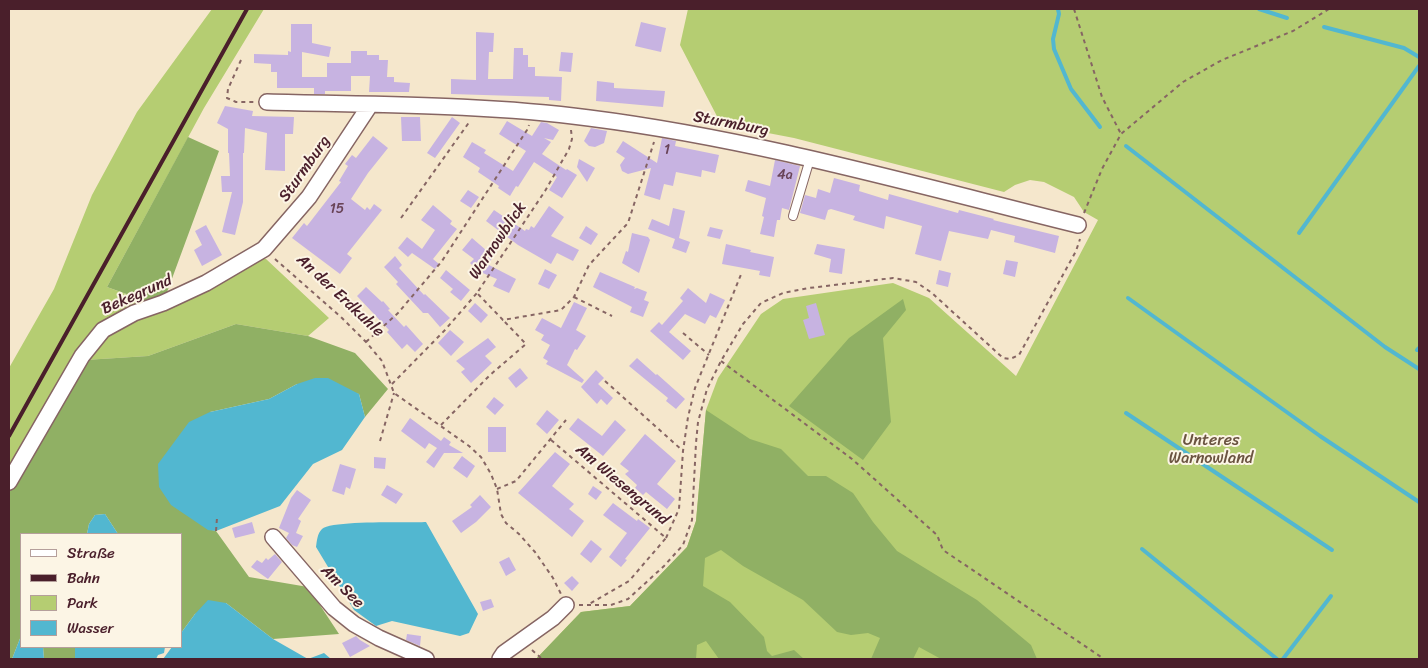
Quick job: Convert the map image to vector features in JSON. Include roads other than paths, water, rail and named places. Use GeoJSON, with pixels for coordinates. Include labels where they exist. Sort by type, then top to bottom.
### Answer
{"type":"FeatureCollection","features":[{"type":"Feature","properties":{"kind":"street","name":"Sturmburg"},"geometry":{"type":"LineString","coordinates":[[267,102],[472,108],[563,115],[658,128],[750,144],[1078,225]]}},
{"type":"Feature","properties":{"kind":"street","name":"Sturmburg"},"geometry":{"type":"LineString","coordinates":[[264,249],[309,197],[370,105]]}},
{"type":"Feature","properties":{"kind":"street","name":"Bekegrund"},"geometry":{"type":"LineString","coordinates":[[9,482],[82,356],[103,330],[134,313],[163,304],[206,283],[264,249]]}},
{"type":"Feature","properties":{"kind":"street","name":"Am See"},"geometry":{"type":"LineString","coordinates":[[274,537],[334,608],[354,624],[378,638],[426,659]]}},
{"type":"Feature","properties":{"kind":"street"},"geometry":{"type":"LineString","coordinates":[[500,659],[504,653],[554,618],[566,605]]}},
{"type":"Feature","properties":{"kind":"lane"},"geometry":{"type":"LineString","coordinates":[[794,216],[810,159]]}},
{"type":"Feature","properties":{"kind":"water"},"geometry":{"type":"Polygon","coordinates":[[[315,378],[328,378],[359,394],[365,417],[342,450],[313,464],[280,506],[216,531],[208,530],[171,505],[159,487],[158,464],[189,422],[210,412],[269,399],[297,384],[315,378]]]}},
{"type":"Feature","properties":{"kind":"water"},"geometry":{"type":"Polygon","coordinates":[[[105,514],[117,533],[87,533],[89,524],[95,515],[105,514]]]}},
{"type":"Feature","properties":{"kind":"water"},"geometry":{"type":"Polygon","coordinates":[[[426,522],[478,614],[469,633],[460,636],[392,621],[376,626],[354,610],[316,547],[320,531],[329,526],[355,523],[426,522]]]}},
{"type":"Feature","properties":{"kind":"water"},"geometry":{"type":"Polygon","coordinates":[[[208,600],[226,603],[273,639],[308,659],[163,659],[171,648],[182,648],[182,632],[208,600]]]}},
{"type":"Feature","properties":{"kind":"water"},"geometry":{"type":"Polygon","coordinates":[[[20,639],[20,648],[43,648],[44,659],[12,659],[20,639]]]}},
{"type":"Feature","properties":{"kind":"water"},"geometry":{"type":"Polygon","coordinates":[[[75,648],[165,648],[164,653],[158,655],[156,659],[75,659],[75,648]]]}},
{"type":"Feature","properties":{"kind":"water"},"geometry":{"type":"Polygon","coordinates":[[[324,653],[331,659],[308,659],[324,653]]]}},
{"type":"Feature","properties":{"kind":"waterway"},"geometry":{"type":"LineString","coordinates":[[1058,9],[1059,14],[1053,39],[1054,49],[1071,89],[1100,127]]}},
{"type":"Feature","properties":{"kind":"waterway"},"geometry":{"type":"LineString","coordinates":[[1259,9],[1287,18]]}},
{"type":"Feature","properties":{"kind":"waterway"},"geometry":{"type":"LineString","coordinates":[[1324,27],[1404,48],[1419,57]]}},
{"type":"Feature","properties":{"kind":"waterway"},"geometry":{"type":"LineString","coordinates":[[1299,233],[1419,66]]}},
{"type":"Feature","properties":{"kind":"waterway"},"geometry":{"type":"LineString","coordinates":[[1126,146],[1385,347],[1419,369]]}},
{"type":"Feature","properties":{"kind":"waterway"},"geometry":{"type":"LineString","coordinates":[[1128,298],[1320,436],[1419,502]]}},
{"type":"Feature","properties":{"kind":"waterway"},"geometry":{"type":"LineString","coordinates":[[1126,413],[1332,550]]}},
{"type":"Feature","properties":{"kind":"waterway"},"geometry":{"type":"LineString","coordinates":[[1142,549],[1277,659]]}},
{"type":"Feature","properties":{"kind":"waterway"},"geometry":{"type":"LineString","coordinates":[[1283,659],[1331,596]]}},
{"type":"Feature","properties":{"kind":"railway"},"geometry":{"type":"LineString","coordinates":[[9,436],[247,9]]}},
{"type":"Feature","properties":{"kind":"park label","name":"Unteres Warnowland"},"geometry":{"type":"Point","coordinates":[1211,450]}}]}
